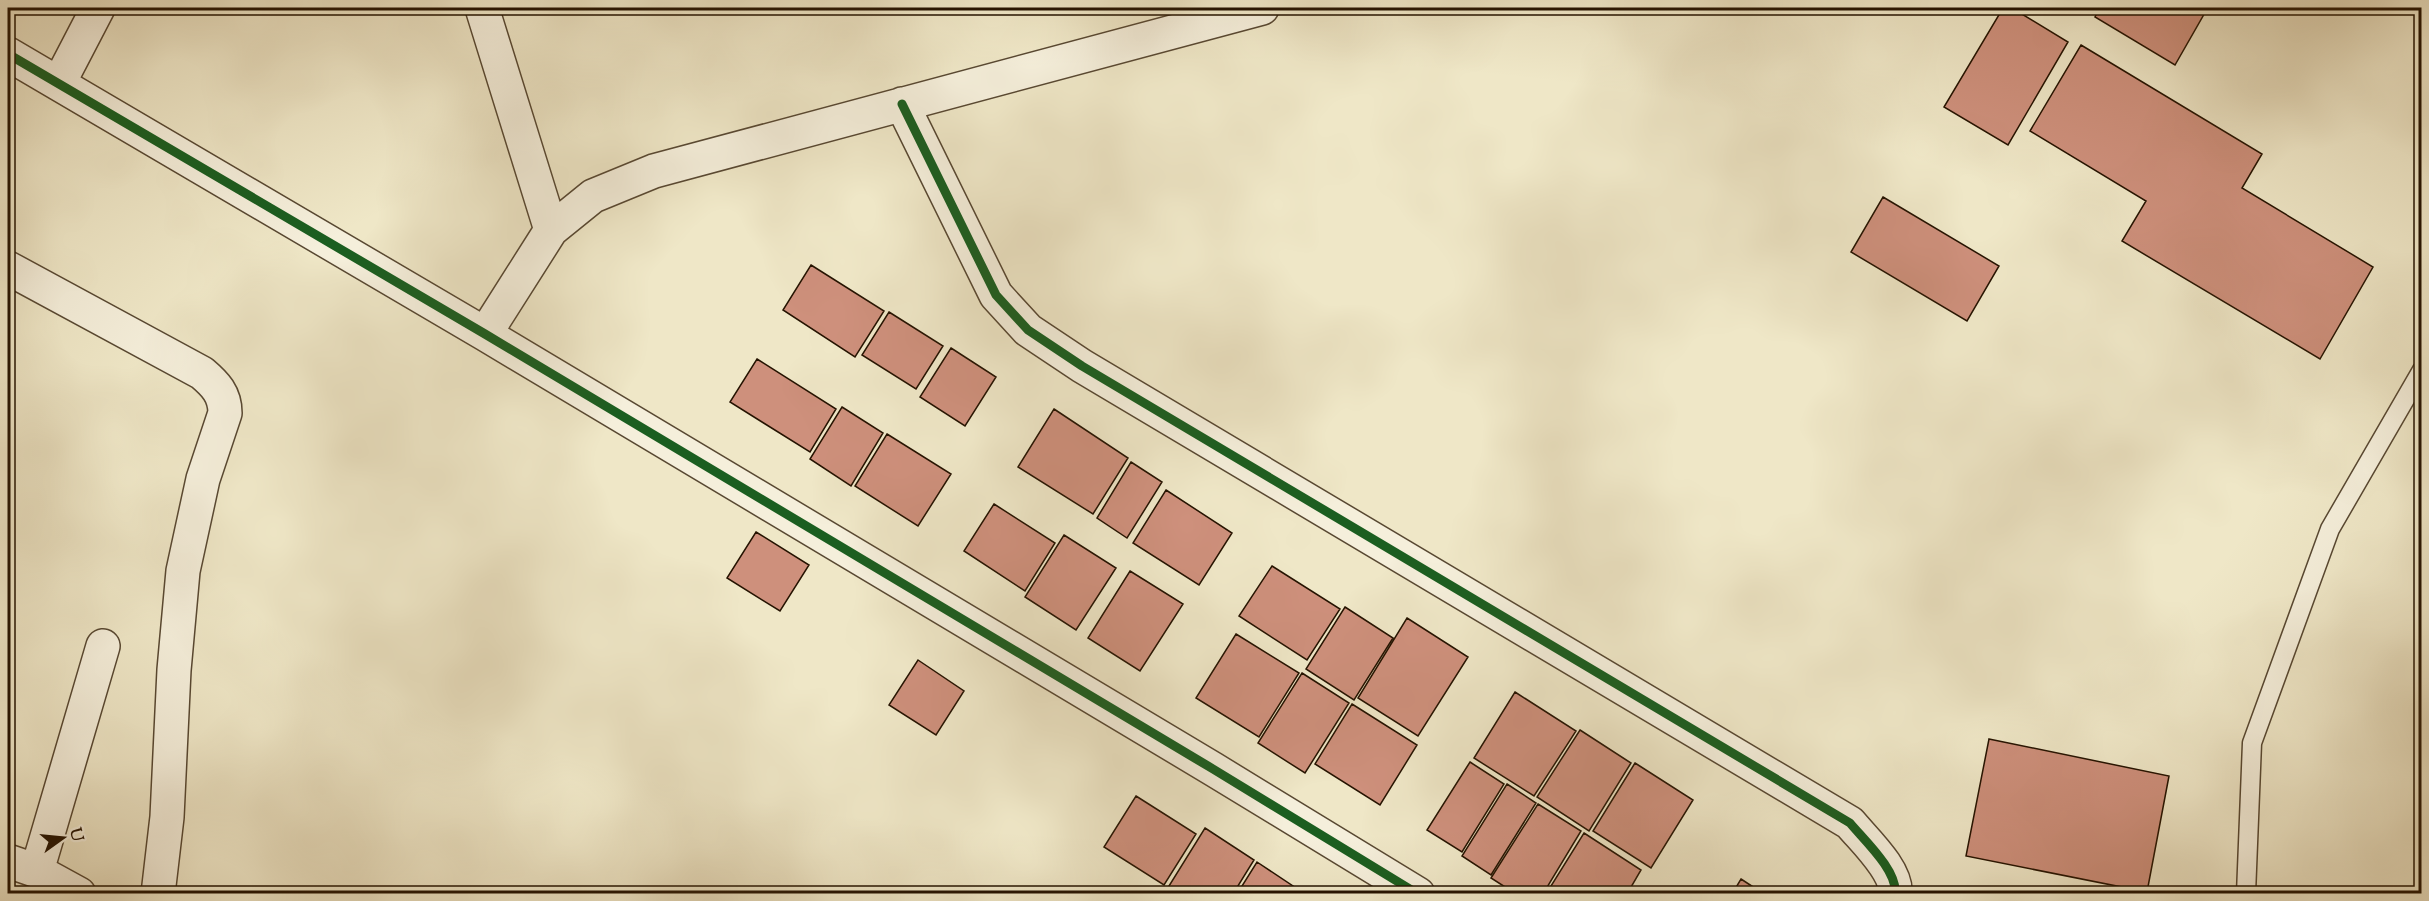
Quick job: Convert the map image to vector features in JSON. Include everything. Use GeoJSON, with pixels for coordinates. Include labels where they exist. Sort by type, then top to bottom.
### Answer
{"type":"FeatureCollection","features":[{"type":"Feature","properties":{"kind":"street"},"geometry":{"type":"LineString","coordinates":[[59,83],[98,8]]}},
{"type":"Feature","properties":{"kind":"street"},"geometry":{"type":"LineString","coordinates":[[482,8],[551,230]]}},
{"type":"Feature","properties":{"kind":"street"},"geometry":{"type":"LineString","coordinates":[[485,334],[551,230],[593,196],[654,171],[1262,8]]}},
{"type":"Feature","properties":{"kind":"street"},"geometry":{"type":"LineString","coordinates":[[8,54],[485,334],[1203,762],[1418,894]]}},
{"type":"Feature","properties":{"kind":"street"},"geometry":{"type":"LineString","coordinates":[[902,104],[996,295],[1029,330],[1102,378],[1850,823],[1879,856],[1896,885],[1895,894]]}},
{"type":"Feature","properties":{"kind":"street"},"geometry":{"type":"LineString","coordinates":[[8,268],[202,373],[216,385],[225,403],[225,413],[203,479],[183,571],[174,670],[167,817],[158,894]]}},
{"type":"Feature","properties":{"kind":"street"},"geometry":{"type":"LineString","coordinates":[[79,894],[22,866],[103,646]]}},
{"type":"Feature","properties":{"kind":"lane"},"geometry":{"type":"LineString","coordinates":[[2246,894],[2252,743],[2330,529],[2421,370]]}},
{"type":"Feature","properties":{"kind":"building"},"geometry":{"type":"Polygon","coordinates":[[[2003,8],[2012,8],[2068,42],[2008,145],[1944,107],[2003,8]]]}},
{"type":"Feature","properties":{"kind":"building"},"geometry":{"type":"Polygon","coordinates":[[[2100,8],[2207,9],[2175,65],[2095,17],[2100,8]]]}},
{"type":"Feature","properties":{"kind":"building"},"geometry":{"type":"Polygon","coordinates":[[[2081,45],[2262,154],[2242,188],[2373,267],[2320,359],[2122,241],[2146,201],[2030,131],[2081,45]]]}},
{"type":"Feature","properties":{"kind":"building"},"geometry":{"type":"Polygon","coordinates":[[[1883,197],[1999,266],[1967,321],[1851,252],[1883,197]]]}},
{"type":"Feature","properties":{"kind":"building"},"geometry":{"type":"Polygon","coordinates":[[[811,265],[884,311],[855,357],[783,310],[811,265]]]}},
{"type":"Feature","properties":{"kind":"building"},"geometry":{"type":"Polygon","coordinates":[[[889,312],[943,346],[916,389],[862,355],[889,312]]]}},
{"type":"Feature","properties":{"kind":"building"},"geometry":{"type":"Polygon","coordinates":[[[951,348],[996,377],[965,426],[920,397],[951,348]]]}},
{"type":"Feature","properties":{"kind":"building"},"geometry":{"type":"Polygon","coordinates":[[[757,359],[836,409],[810,452],[730,402],[757,359]]]}},
{"type":"Feature","properties":{"kind":"building"},"geometry":{"type":"Polygon","coordinates":[[[842,407],[883,433],[851,486],[810,459],[842,407]]]}},
{"type":"Feature","properties":{"kind":"building"},"geometry":{"type":"Polygon","coordinates":[[[1054,409],[1128,458],[1093,514],[1018,467],[1054,409]]]}},
{"type":"Feature","properties":{"kind":"building"},"geometry":{"type":"Polygon","coordinates":[[[887,434],[951,474],[918,526],[855,486],[887,434]]]}},
{"type":"Feature","properties":{"kind":"building"},"geometry":{"type":"Polygon","coordinates":[[[1131,462],[1162,482],[1127,538],[1097,518],[1131,462]]]}},
{"type":"Feature","properties":{"kind":"building"},"geometry":{"type":"Polygon","coordinates":[[[1166,490],[1232,533],[1199,585],[1133,543],[1166,490]]]}},
{"type":"Feature","properties":{"kind":"building"},"geometry":{"type":"Polygon","coordinates":[[[994,504],[1055,543],[1025,591],[964,551],[994,504]]]}},
{"type":"Feature","properties":{"kind":"building"},"geometry":{"type":"Polygon","coordinates":[[[756,532],[809,565],[780,611],[727,578],[756,532]]]}},
{"type":"Feature","properties":{"kind":"building"},"geometry":{"type":"Polygon","coordinates":[[[1064,535],[1116,568],[1076,630],[1025,597],[1064,535]]]}},
{"type":"Feature","properties":{"kind":"building"},"geometry":{"type":"Polygon","coordinates":[[[1272,566],[1340,609],[1307,660],[1239,616],[1272,566]]]}},
{"type":"Feature","properties":{"kind":"building"},"geometry":{"type":"Polygon","coordinates":[[[1130,571],[1183,604],[1140,671],[1088,638],[1130,571]]]}},
{"type":"Feature","properties":{"kind":"building"},"geometry":{"type":"Polygon","coordinates":[[[1345,607],[1393,638],[1354,700],[1306,669],[1345,607]]]}},
{"type":"Feature","properties":{"kind":"building"},"geometry":{"type":"Polygon","coordinates":[[[1407,618],[1468,657],[1418,736],[1358,698],[1407,618]]]}},
{"type":"Feature","properties":{"kind":"building"},"geometry":{"type":"Polygon","coordinates":[[[1236,634],[1299,673],[1259,737],[1196,698],[1236,634]]]}},
{"type":"Feature","properties":{"kind":"building"},"geometry":{"type":"Polygon","coordinates":[[[918,660],[964,691],[936,735],[889,705],[918,660]]]}},
{"type":"Feature","properties":{"kind":"building"},"geometry":{"type":"Polygon","coordinates":[[[1302,673],[1349,703],[1305,773],[1258,743],[1302,673]]]}},
{"type":"Feature","properties":{"kind":"building"},"geometry":{"type":"Polygon","coordinates":[[[1515,692],[1576,731],[1534,796],[1474,758],[1515,692]]]}},
{"type":"Feature","properties":{"kind":"building"},"geometry":{"type":"Polygon","coordinates":[[[1352,704],[1417,745],[1380,805],[1315,764],[1352,704]]]}},
{"type":"Feature","properties":{"kind":"building"},"geometry":{"type":"Polygon","coordinates":[[[1580,730],[1631,763],[1589,831],[1537,797],[1580,730]]]}},
{"type":"Feature","properties":{"kind":"building"},"geometry":{"type":"Polygon","coordinates":[[[1989,739],[2169,776],[2147,892],[1966,856],[1989,739]]]}},
{"type":"Feature","properties":{"kind":"building"},"geometry":{"type":"Polygon","coordinates":[[[1470,762],[1504,784],[1462,852],[1427,830],[1470,762]]]}},
{"type":"Feature","properties":{"kind":"building"},"geometry":{"type":"Polygon","coordinates":[[[1635,763],[1693,800],[1651,868],[1593,831],[1635,763]]]}},
{"type":"Feature","properties":{"kind":"building"},"geometry":{"type":"Polygon","coordinates":[[[1507,784],[1536,803],[1491,875],[1462,856],[1507,784]]]}},
{"type":"Feature","properties":{"kind":"building"},"geometry":{"type":"Polygon","coordinates":[[[1136,796],[1196,834],[1164,885],[1104,847],[1136,796]]]}},
{"type":"Feature","properties":{"kind":"building"},"geometry":{"type":"Polygon","coordinates":[[[1538,804],[1581,831],[1543,894],[1516,894],[1491,878],[1538,804]]]}},
{"type":"Feature","properties":{"kind":"building"},"geometry":{"type":"Polygon","coordinates":[[[1205,828],[1254,860],[1233,894],[1164,894],[1205,828]]]}},
{"type":"Feature","properties":{"kind":"building"},"geometry":{"type":"Polygon","coordinates":[[[1584,833],[1641,870],[1627,894],[1546,894],[1584,833]]]}},
{"type":"Feature","properties":{"kind":"building"},"geometry":{"type":"Polygon","coordinates":[[[1257,862],[1305,894],[1237,894],[1257,862]]]}},
{"type":"Feature","properties":{"kind":"building"},"geometry":{"type":"Polygon","coordinates":[[[1741,879],[1764,894],[1732,894],[1741,879]]]}},
{"type":"Feature","properties":{"kind":"cycle path"},"geometry":{"type":"LineString","coordinates":[[8,54],[485,334],[1418,894]]}},
{"type":"Feature","properties":{"kind":"cycle path"},"geometry":{"type":"LineString","coordinates":[[902,104],[996,295],[1028,330],[1082,366],[1850,823],[1886,866],[1895,885],[1895,894]]}}]}
